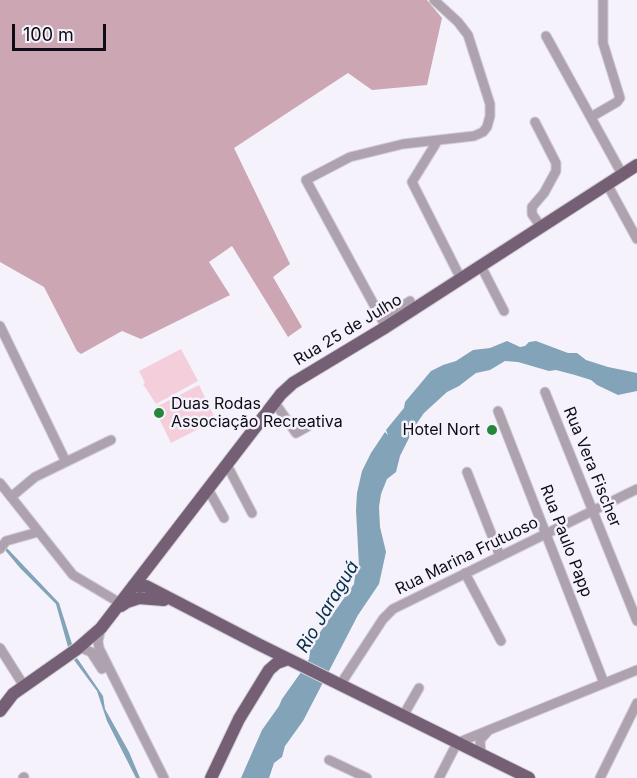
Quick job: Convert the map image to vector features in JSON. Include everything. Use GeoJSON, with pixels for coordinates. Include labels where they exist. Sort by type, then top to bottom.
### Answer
{"type":"FeatureCollection","features":[{"type":"Feature","properties":{"kind":"main road","name":"Rua 25 de Julho"},"geometry":{"type":"LineString","coordinates":[[112,615],[275,403],[293,383],[384,323],[461,279],[637,165]]}},
{"type":"Feature","properties":{"kind":"main road"},"geometry":{"type":"LineString","coordinates":[[158,554],[153,576],[162,595]]}},
{"type":"Feature","properties":{"kind":"main road"},"geometry":{"type":"LineString","coordinates":[[133,586],[142,585],[529,778]]}},
{"type":"Feature","properties":{"kind":"main road"},"geometry":{"type":"LineString","coordinates":[[1,706],[24,686],[75,650],[128,602],[140,598],[156,598],[177,603]]}},
{"type":"Feature","properties":{"kind":"main road"},"geometry":{"type":"LineString","coordinates":[[258,644],[267,658],[269,670]]}},
{"type":"Feature","properties":{"kind":"main road"},"geometry":{"type":"LineString","coordinates":[[211,778],[239,719],[269,670],[277,663],[291,660]]}},
{"type":"Feature","properties":{"kind":"street"},"geometry":{"type":"LineString","coordinates":[[410,301],[384,323],[306,180],[350,157],[394,146],[467,137],[483,132],[490,122],[490,110],[468,35],[458,22],[434,0]]}},
{"type":"Feature","properties":{"kind":"street"},"geometry":{"type":"LineString","coordinates":[[591,117],[620,98],[603,43],[603,0]]}},
{"type":"Feature","properties":{"kind":"street"},"geometry":{"type":"LineString","coordinates":[[546,36],[622,174]]}},
{"type":"Feature","properties":{"kind":"street"},"geometry":{"type":"LineString","coordinates":[[535,122],[556,163],[556,171],[544,193],[532,207],[532,214],[541,227]]}},
{"type":"Feature","properties":{"kind":"street"},"geometry":{"type":"LineString","coordinates":[[438,140],[412,182],[461,279]]}},
{"type":"Feature","properties":{"kind":"street"},"geometry":{"type":"LineString","coordinates":[[607,184],[637,239]]}},
{"type":"Feature","properties":{"kind":"street"},"geometry":{"type":"LineString","coordinates":[[481,266],[504,311]]}},
{"type":"Feature","properties":{"kind":"street"},"geometry":{"type":"LineString","coordinates":[[0,326],[66,462]]}},
{"type":"Feature","properties":{"kind":"street","name":"Rua Vera Fischer"},"geometry":{"type":"LineString","coordinates":[[545,392],[637,621]]}},
{"type":"Feature","properties":{"kind":"street"},"geometry":{"type":"LineString","coordinates":[[275,403],[296,433],[307,427]]}},
{"type":"Feature","properties":{"kind":"street","name":"Rua Paulo Papp"},"geometry":{"type":"LineString","coordinates":[[498,411],[604,683]]}},
{"type":"Feature","properties":{"kind":"street"},"geometry":{"type":"LineString","coordinates":[[11,497],[35,477],[111,440]]}},
{"type":"Feature","properties":{"kind":"street"},"geometry":{"type":"LineString","coordinates":[[227,465],[252,513]]}},
{"type":"Feature","properties":{"kind":"street"},"geometry":{"type":"LineString","coordinates":[[467,472],[500,556]]}},
{"type":"Feature","properties":{"kind":"street"},"geometry":{"type":"LineString","coordinates":[[0,483],[73,575],[120,603]]}},
{"type":"Feature","properties":{"kind":"street"},"geometry":{"type":"LineString","coordinates":[[208,489],[224,518]]}},
{"type":"Feature","properties":{"kind":"street","name":"Rua Marina Frutuoso"},"geometry":{"type":"LineString","coordinates":[[336,683],[383,619],[393,609],[637,489]]}},
{"type":"Feature","properties":{"kind":"street"},"geometry":{"type":"LineString","coordinates":[[0,549],[6,541],[38,532]]}},
{"type":"Feature","properties":{"kind":"street"},"geometry":{"type":"LineString","coordinates":[[465,573],[501,641]]}},
{"type":"Feature","properties":{"kind":"street"},"geometry":{"type":"LineString","coordinates":[[101,628],[98,644],[102,656],[164,778]]}},
{"type":"Feature","properties":{"kind":"street"},"geometry":{"type":"LineString","coordinates":[[0,648],[24,686]]}},
{"type":"Feature","properties":{"kind":"street"},"geometry":{"type":"LineString","coordinates":[[75,650],[88,650],[97,659],[157,778]]}},
{"type":"Feature","properties":{"kind":"street"},"geometry":{"type":"LineString","coordinates":[[439,778],[457,742],[637,669]]}},
{"type":"Feature","properties":{"kind":"street"},"geometry":{"type":"LineString","coordinates":[[403,716],[419,688]]}},
{"type":"Feature","properties":{"kind":"street"},"geometry":{"type":"LineString","coordinates":[[600,778],[637,703]]}},
{"type":"Feature","properties":{"kind":"street"},"geometry":{"type":"LineString","coordinates":[[480,753],[480,740],[490,729]]}},
{"type":"Feature","properties":{"kind":"street"},"geometry":{"type":"LineString","coordinates":[[329,760],[367,778]]}},
{"type":"Feature","properties":{"kind":"shaded area"},"geometry":{"type":"Polygon","coordinates":[[[0,0],[427,0],[442,18],[427,85],[372,90],[348,73],[234,148],[290,264],[273,277],[302,327],[288,337],[232,246],[209,262],[230,295],[141,339],[122,331],[81,354],[77,351],[44,287],[0,262],[0,0]]]}},
{"type":"Feature","properties":{"kind":"shaded area"},"geometry":{"type":"Polygon","coordinates":[[[181,349],[198,381],[156,404],[143,384],[145,383],[139,371],[181,349]]]}},
{"type":"Feature","properties":{"kind":"shaded area"},"geometry":{"type":"Polygon","coordinates":[[[199,385],[216,420],[171,443],[154,408],[199,385]]]}},
{"type":"Feature","properties":{"kind":"water"},"geometry":{"type":"Polygon","coordinates":[[[507,341],[520,347],[536,341],[568,353],[577,353],[586,360],[608,367],[637,373],[637,391],[618,395],[591,380],[575,375],[505,361],[490,370],[476,373],[447,392],[424,413],[400,456],[396,472],[387,479],[381,494],[380,527],[386,552],[379,584],[358,615],[303,721],[285,746],[282,757],[274,763],[269,778],[241,778],[262,730],[309,659],[311,645],[354,584],[356,568],[359,566],[357,493],[362,471],[371,453],[385,432],[388,435],[386,430],[404,408],[405,402],[431,371],[456,361],[473,350],[490,348],[507,341]]]}},
{"type":"Feature","properties":{"kind":"water"},"geometry":{"type":"Polygon","coordinates":[[[6,547],[59,603],[72,644],[68,647],[56,604],[20,568],[5,550],[6,547]]]}},
{"type":"Feature","properties":{"kind":"water"},"geometry":{"type":"Polygon","coordinates":[[[77,658],[103,696],[105,709],[129,752],[140,778],[136,778],[107,721],[97,691],[74,660],[77,658]]]}},
{"type":"Feature","properties":{"kind":"place","name":"Duas Rodas Associação Recreativa"},"geometry":{"type":"Point","coordinates":[159,413]}},
{"type":"Feature","properties":{"kind":"place","name":"Hotel Nort"},"geometry":{"type":"Point","coordinates":[492,430]}},
{"type":"Feature","properties":{"kind":"water label","name":"Rio Jaraguá"},"geometry":{"type":"Point","coordinates":[328,607]}}]}
